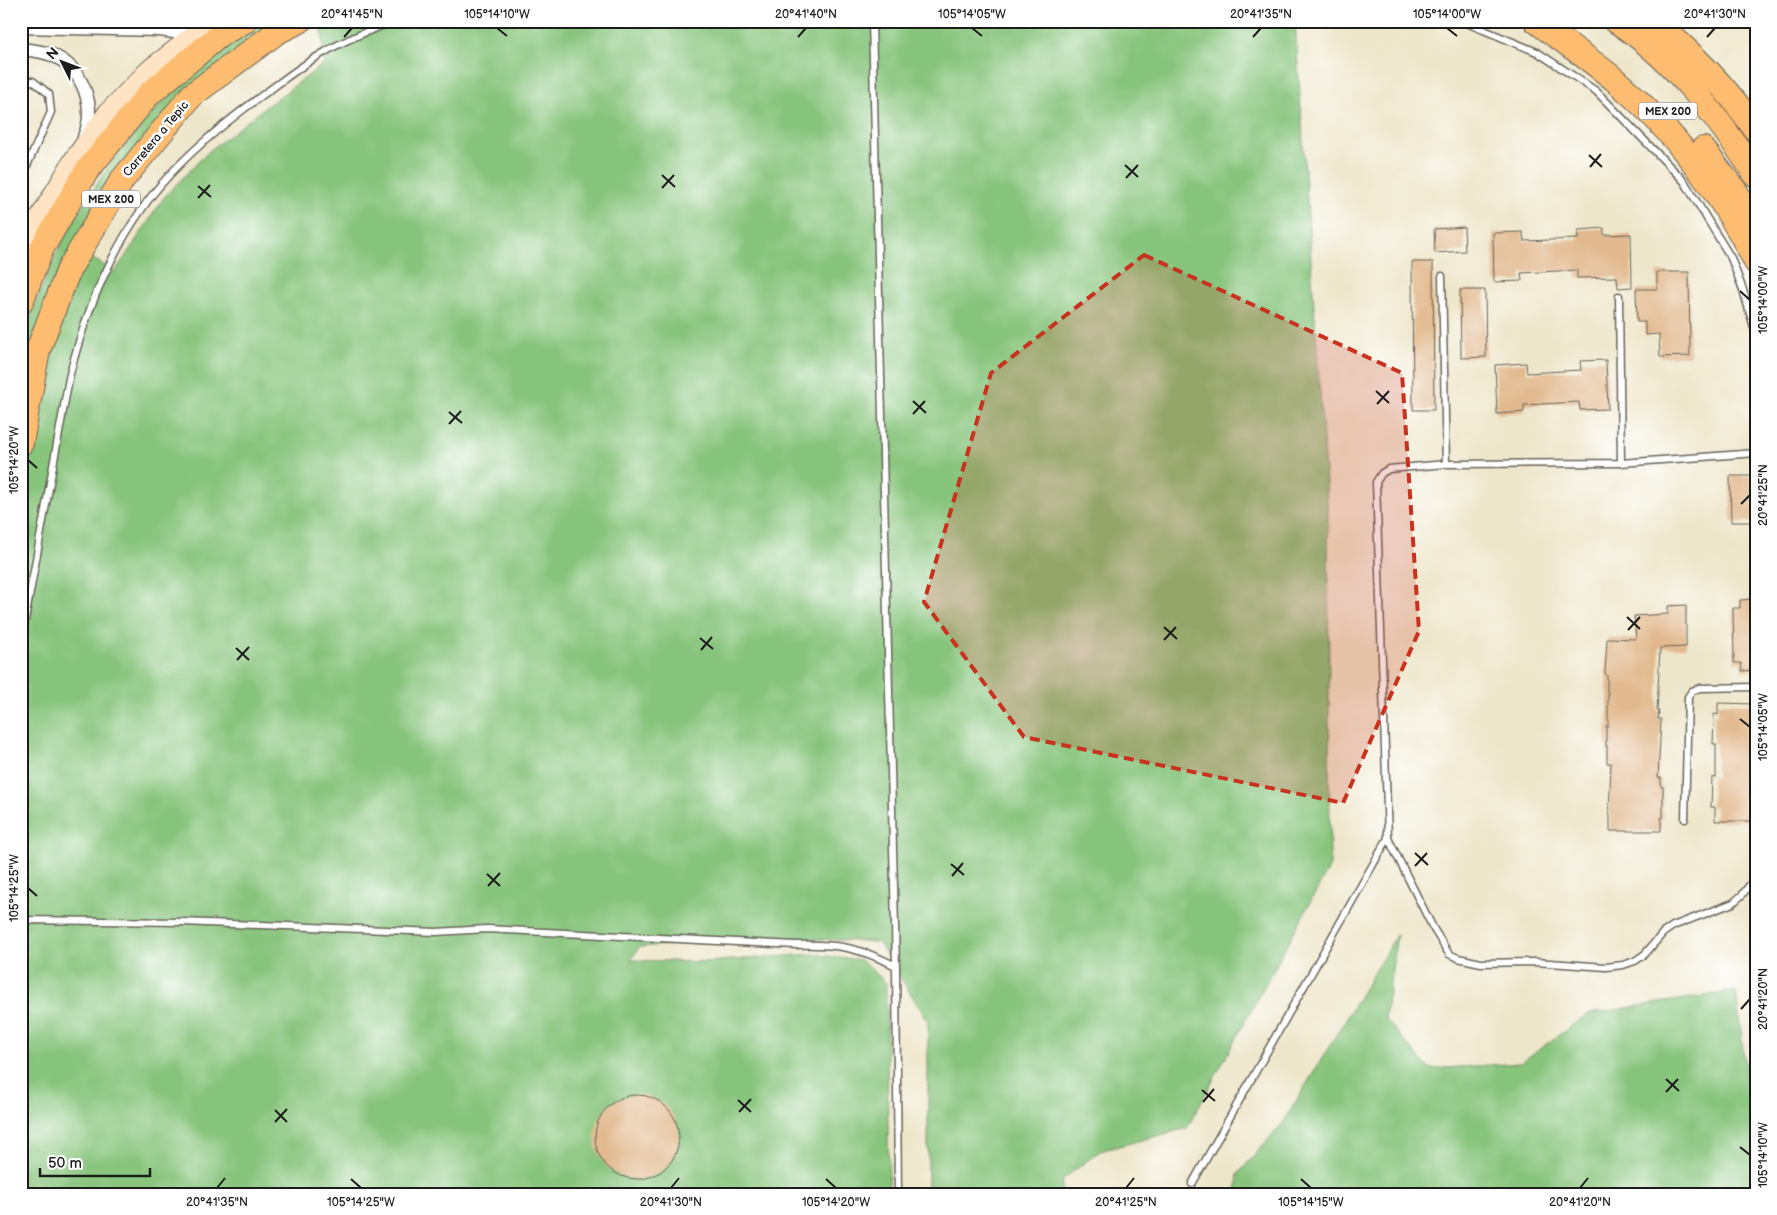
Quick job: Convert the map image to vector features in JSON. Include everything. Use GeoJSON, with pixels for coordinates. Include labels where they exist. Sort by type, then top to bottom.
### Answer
{"type":"FeatureCollection","features":[{"type":"Feature","properties":{"kind":"highway","name":"MEX 200"},"geometry":{"type":"LineString","coordinates":[[21,302],[41,250],[86,172],[149,94],[222,34],[244,21]]}},
{"type":"Feature","properties":{"kind":"highway","name":"Carretera a Tepic"},"geometry":{"type":"LineString","coordinates":[[21,443],[38,350],[69,269],[122,180],[192,95],[277,32],[300,21]]}},
{"type":"Feature","properties":{"kind":"highway"},"geometry":{"type":"LineString","coordinates":[[1536,21],[1594,63],[1636,99],[1674,139],[1692,160],[1729,213],[1756,262]]}},
{"type":"Feature","properties":{"kind":"highway","name":"MEX 200"},"geometry":{"type":"LineString","coordinates":[[1552,21],[1595,46],[1642,84],[1689,131],[1736,192],[1756,229]]}},
{"type":"Feature","properties":{"kind":"highway","name":"MEX 200"},"geometry":{"type":"LineString","coordinates":[[1616,21],[1672,66],[1727,132],[1756,175]]}},
{"type":"Feature","properties":{"kind":"highway"},"geometry":{"type":"LineString","coordinates":[[1654,21],[1674,37],[1713,76],[1736,102],[1756,130]]}},
{"type":"Feature","properties":{"kind":"main road"},"geometry":{"type":"LineString","coordinates":[[21,252],[30,216],[108,112],[150,69],[214,21]]}},
{"type":"Feature","properties":{"kind":"street"},"geometry":{"type":"LineString","coordinates":[[74,159],[88,129],[89,120],[90,108],[82,85],[71,67],[62,60],[51,54],[22,50],[24,27],[160,30],[194,35]]}},
{"type":"Feature","properties":{"kind":"lane"},"geometry":{"type":"LineString","coordinates":[[21,642],[69,378],[78,340],[104,274],[133,223],[159,187],[195,150],[238,112],[325,51],[394,21]]}},
{"type":"Feature","properties":{"kind":"lane"},"geometry":{"type":"LineString","coordinates":[[872,21],[896,966],[898,1194]]}},
{"type":"Feature","properties":{"kind":"lane"},"geometry":{"type":"LineString","coordinates":[[1462,21],[1536,52],[1596,91],[1684,181],[1731,258],[1756,334]]}},
{"type":"Feature","properties":{"kind":"lane"},"geometry":{"type":"LineString","coordinates":[[21,81],[33,81],[49,94],[51,112],[21,179]]}},
{"type":"Feature","properties":{"kind":"lane"},"geometry":{"type":"LineString","coordinates":[[1442,276],[1446,464]]}},
{"type":"Feature","properties":{"kind":"lane"},"geometry":{"type":"LineString","coordinates":[[1619,296],[1621,463]]}},
{"type":"Feature","properties":{"kind":"lane"},"geometry":{"type":"LineString","coordinates":[[1756,454],[1621,463],[1446,464],[1389,469],[1382,473],[1376,482],[1388,838],[1442,944],[1450,954],[1458,958],[1481,963],[1527,962],[1606,966],[1623,965],[1635,961],[1645,954],[1663,933],[1673,926],[1733,903],[1756,878]]}},
{"type":"Feature","properties":{"kind":"lane"},"geometry":{"type":"LineString","coordinates":[[1685,819],[1688,697],[1692,691],[1700,688],[1756,686]]}},
{"type":"Feature","properties":{"kind":"lane"},"geometry":{"type":"LineString","coordinates":[[1192,1184],[1388,838]]}},
{"type":"Feature","properties":{"kind":"lane"},"geometry":{"type":"LineString","coordinates":[[21,920],[182,922],[436,932],[487,929],[796,945],[823,944],[854,948],[873,954],[896,966]]}},
{"type":"Feature","properties":{"kind":"highlighted area"},"geometry":{"type":"Polygon","coordinates":[[[1144,255],[1402,373],[1419,631],[1343,803],[1024,737],[924,602],[991,373],[1144,255]]]}},
{"type":"Feature","properties":{"kind":"green space"},"geometry":{"type":"Polygon","coordinates":[[[268,21],[288,21],[121,170],[21,410],[20,357],[26,329],[49,271],[85,202],[130,139],[174,91],[236,42],[268,21]]]}},
{"type":"Feature","properties":{"kind":"green space"},"geometry":{"type":"Polygon","coordinates":[[[335,21],[1295,21],[1328,514],[1330,866],[1187,1128],[1100,1151],[1063,1179],[1061,1194],[928,1194],[928,1021],[878,942],[777,937],[639,947],[631,960],[705,962],[812,954],[861,960],[886,983],[889,1194],[21,1194],[21,473],[25,448],[73,285],[87,255],[115,272],[165,196],[209,151],[324,64],[322,27],[335,21]]]}},
{"type":"Feature","properties":{"kind":"green space"},"geometry":{"type":"Polygon","coordinates":[[[1397,934],[1385,1019],[1429,1069],[1520,1063],[1588,1014],[1736,991],[1756,1155],[1756,1194],[1236,1194],[1238,1174],[1283,1123],[1397,934]]]}},
{"type":"Feature","properties":{"kind":"building"},"geometry":{"type":"Polygon","coordinates":[[[1464,227],[1465,251],[1435,253],[1434,229],[1464,227]]]}},
{"type":"Feature","properties":{"kind":"building"},"geometry":{"type":"Polygon","coordinates":[[[1604,228],[1604,235],[1631,234],[1632,287],[1618,288],[1617,277],[1577,278],[1577,270],[1521,273],[1522,281],[1494,282],[1493,233],[1523,232],[1524,241],[1578,239],[1578,230],[1604,228]]]}},
{"type":"Feature","properties":{"kind":"building"},"geometry":{"type":"Polygon","coordinates":[[[1412,262],[1433,262],[1434,410],[1413,410],[1412,262]]]}},
{"type":"Feature","properties":{"kind":"building"},"geometry":{"type":"Polygon","coordinates":[[[1657,272],[1689,272],[1690,356],[1660,357],[1659,334],[1645,335],[1645,322],[1637,322],[1636,289],[1657,289],[1657,272]]]}},
{"type":"Feature","properties":{"kind":"building"},"geometry":{"type":"Polygon","coordinates":[[[1460,290],[1485,290],[1486,357],[1461,358],[1460,290]]]}},
{"type":"Feature","properties":{"kind":"building"},"geometry":{"type":"Polygon","coordinates":[[[1606,360],[1608,409],[1580,410],[1579,402],[1524,405],[1524,412],[1497,414],[1495,365],[1526,363],[1527,373],[1581,370],[1580,361],[1606,360]]]}},
{"type":"Feature","properties":{"kind":"building"},"geometry":{"type":"Polygon","coordinates":[[[1730,476],[1755,476],[1755,522],[1731,522],[1730,476]]]}},
{"type":"Feature","properties":{"kind":"building"},"geometry":{"type":"Polygon","coordinates":[[[1756,599],[1756,670],[1742,671],[1741,663],[1734,663],[1733,608],[1740,608],[1740,600],[1756,599]]]}},
{"type":"Feature","properties":{"kind":"building"},"geometry":{"type":"Polygon","coordinates":[[[1686,605],[1686,647],[1660,648],[1657,711],[1659,711],[1658,719],[1661,719],[1658,778],[1661,778],[1661,787],[1663,787],[1661,831],[1610,831],[1611,763],[1607,763],[1606,746],[1606,726],[1608,726],[1608,691],[1607,675],[1605,674],[1607,638],[1636,639],[1634,616],[1668,614],[1668,606],[1686,605]]]}},
{"type":"Feature","properties":{"kind":"building"},"geometry":{"type":"Polygon","coordinates":[[[1718,703],[1756,704],[1756,821],[1715,821],[1715,807],[1711,807],[1712,777],[1716,778],[1716,744],[1713,744],[1714,714],[1718,715],[1718,703]]]}},
{"type":"Feature","properties":{"kind":"building"},"geometry":{"type":"Polygon","coordinates":[[[637,1095],[653,1098],[667,1107],[676,1121],[679,1137],[676,1153],[667,1167],[653,1176],[637,1179],[621,1176],[607,1167],[598,1153],[595,1137],[598,1121],[607,1107],[621,1098],[637,1095]]]}}]}
